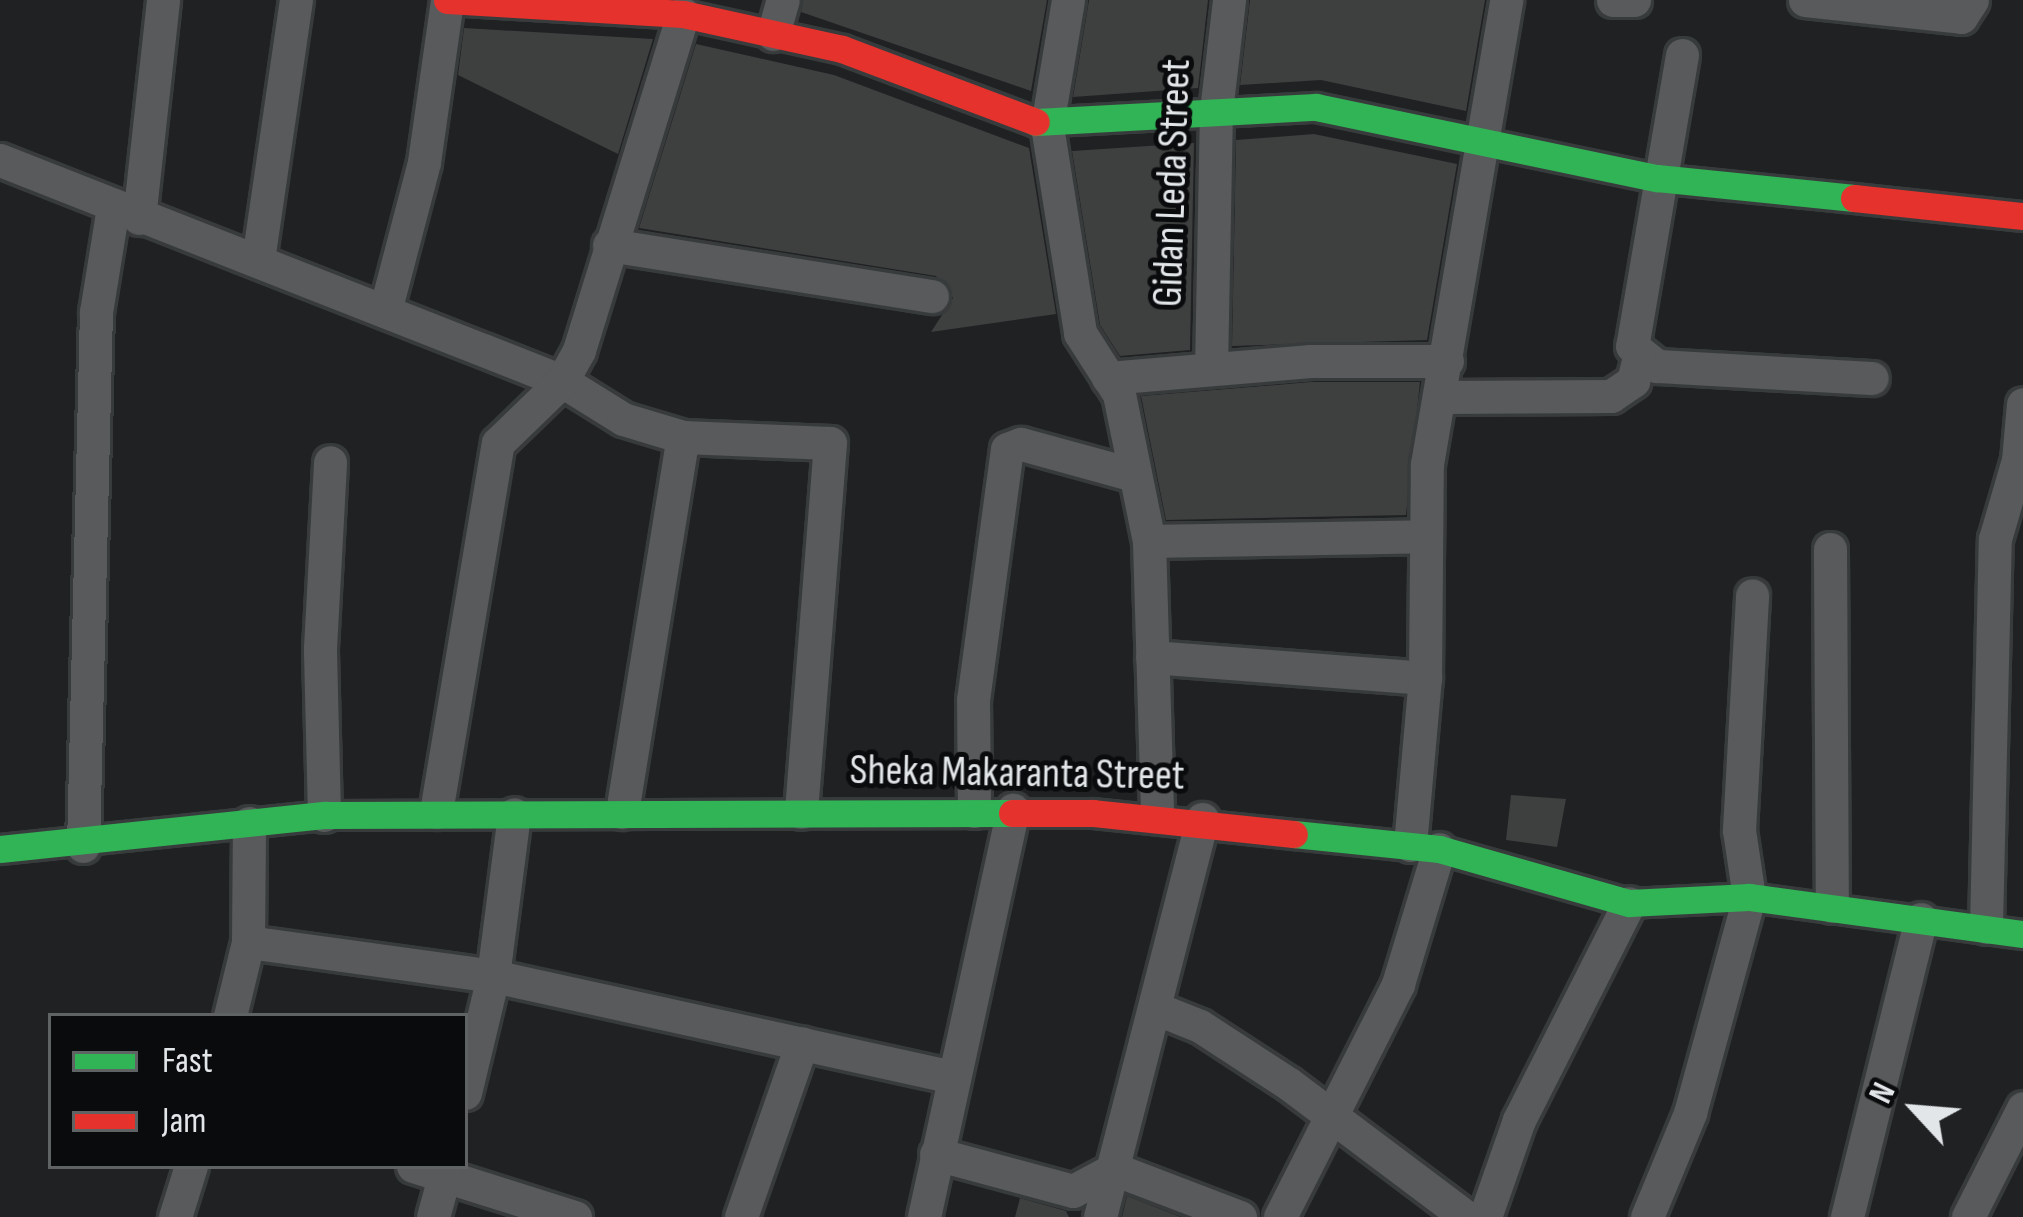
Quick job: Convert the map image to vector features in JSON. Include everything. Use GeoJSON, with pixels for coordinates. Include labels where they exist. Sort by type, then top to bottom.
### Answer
{"type":"FeatureCollection","features":[{"type":"Feature","properties":{"kind":"street"},"geometry":{"type":"LineString","coordinates":[[82,846],[96,312],[126,213],[163,0]]}},
{"type":"Feature","properties":{"kind":"street"},"geometry":{"type":"LineString","coordinates":[[258,260],[296,0]]}},
{"type":"Feature","properties":{"kind":"street"},"geometry":{"type":"LineString","coordinates":[[385,311],[428,144],[447,0],[683,14],[842,49],[1047,126],[1216,111],[1357,112],[1486,146],[1657,178],[2023,216]]}},
{"type":"Feature","properties":{"kind":"street"},"geometry":{"type":"LineString","coordinates":[[773,34],[783,0]]}},
{"type":"Feature","properties":{"kind":"street"},"geometry":{"type":"LineString","coordinates":[[1067,0],[1047,126],[1080,333],[1119,394],[1149,541],[1157,816]]}},
{"type":"Feature","properties":{"kind":"street","name":"Gidan Leda Street"},"geometry":{"type":"LineString","coordinates":[[1211,369],[1216,111],[1229,0]]}},
{"type":"Feature","properties":{"kind":"street"},"geometry":{"type":"LineString","coordinates":[[1280,1217],[1326,1118],[1398,984],[1425,847],[1427,464],[1486,146],[1506,0]]}},
{"type":"Feature","properties":{"kind":"street"},"geometry":{"type":"LineString","coordinates":[[1613,0],[1634,0]]}},
{"type":"Feature","properties":{"kind":"street"},"geometry":{"type":"LineString","coordinates":[[1805,0],[1961,17],[1972,0]]}},
{"type":"Feature","properties":{"kind":"street"},"geometry":{"type":"LineString","coordinates":[[436,812],[498,443],[562,381],[683,14]]}},
{"type":"Feature","properties":{"kind":"street"},"geometry":{"type":"LineString","coordinates":[[1440,397],[1611,396],[1633,381],[1639,356],[1633,334],[1682,55]]}},
{"type":"Feature","properties":{"kind":"street"},"geometry":{"type":"LineString","coordinates":[[0,160],[562,381],[591,405],[683,437],[830,443],[801,812]]}},
{"type":"Feature","properties":{"kind":"street"},"geometry":{"type":"LineString","coordinates":[[609,245],[932,296]]}},
{"type":"Feature","properties":{"kind":"street"},"geometry":{"type":"LineString","coordinates":[[1639,356],[1657,366],[1872,378]]}},
{"type":"Feature","properties":{"kind":"street"},"geometry":{"type":"LineString","coordinates":[[1108,378],[1211,369],[1447,361]]}},
{"type":"Feature","properties":{"kind":"street"},"geometry":{"type":"LineString","coordinates":[[1986,927],[1995,539],[2018,460],[2023,404]]}},
{"type":"Feature","properties":{"kind":"street"},"geometry":{"type":"LineString","coordinates":[[622,812],[683,437]]}},
{"type":"Feature","properties":{"kind":"street"},"geometry":{"type":"LineString","coordinates":[[974,811],[973,700],[1007,449],[1021,444],[1134,476]]}},
{"type":"Feature","properties":{"kind":"street"},"geometry":{"type":"LineString","coordinates":[[324,814],[320,648],[330,463]]}},
{"type":"Feature","properties":{"kind":"street"},"geometry":{"type":"LineString","coordinates":[[1149,541],[1425,536]]}},
{"type":"Feature","properties":{"kind":"street"},"geometry":{"type":"LineString","coordinates":[[1830,549],[1832,906]]}},
{"type":"Feature","properties":{"kind":"street"},"geometry":{"type":"LineString","coordinates":[[1647,1217],[1690,1113],[1749,897],[1739,830],[1752,595]]}},
{"type":"Feature","properties":{"kind":"street"},"geometry":{"type":"LineString","coordinates":[[1152,657],[1425,678]]}},
{"type":"Feature","properties":{"kind":"street"},"geometry":{"type":"LineString","coordinates":[[924,1217],[1013,810]]}},
{"type":"Feature","properties":{"kind":"street","name":"Sheka Makaranta Street"},"geometry":{"type":"LineString","coordinates":[[0,849],[82,846],[324,814],[1013,810],[1157,816],[1425,847],[1629,903],[1749,897],[2023,934]]}},
{"type":"Feature","properties":{"kind":"street"},"geometry":{"type":"LineString","coordinates":[[468,1080],[493,976],[514,814]]}},
{"type":"Feature","properties":{"kind":"street"},"geometry":{"type":"LineString","coordinates":[[1100,1217],[1202,819]]}},
{"type":"Feature","properties":{"kind":"street"},"geometry":{"type":"LineString","coordinates":[[231,1013],[248,942],[249,823]]}},
{"type":"Feature","properties":{"kind":"street"},"geometry":{"type":"LineString","coordinates":[[1484,1217],[1520,1120],[1629,903]]}},
{"type":"Feature","properties":{"kind":"street"},"geometry":{"type":"LineString","coordinates":[[1847,1217],[1921,919]]}},
{"type":"Feature","properties":{"kind":"street"},"geometry":{"type":"LineString","coordinates":[[248,942],[493,976],[951,1077]]}},
{"type":"Feature","properties":{"kind":"street"},"geometry":{"type":"LineString","coordinates":[[1154,1008],[1217,1038],[1466,1217]]}},
{"type":"Feature","properties":{"kind":"street"},"geometry":{"type":"LineString","coordinates":[[741,1217],[802,1043]]}},
{"type":"Feature","properties":{"kind":"street"},"geometry":{"type":"LineString","coordinates":[[1968,1217],[2023,1108]]}},
{"type":"Feature","properties":{"kind":"street"},"geometry":{"type":"LineString","coordinates":[[936,1154],[1073,1191],[1114,1169],[1240,1217]]}},
{"type":"Feature","properties":{"kind":"street"},"geometry":{"type":"LineString","coordinates":[[175,1217],[190,1169]]}},
{"type":"Feature","properties":{"kind":"street"},"geometry":{"type":"LineString","coordinates":[[433,1217],[435,1169],[575,1217]]}},
{"type":"Feature","properties":{"kind":"building"},"geometry":{"type":"Polygon","coordinates":[[[803,0],[1047,0],[1031,91],[801,12],[803,0]]]}},
{"type":"Feature","properties":{"kind":"building"},"geometry":{"type":"Polygon","coordinates":[[[1089,0],[1208,0],[1198,88],[1073,97],[1089,0]]]}},
{"type":"Feature","properties":{"kind":"building"},"geometry":{"type":"Polygon","coordinates":[[[1250,0],[1485,0],[1466,111],[1321,80],[1240,85],[1250,0]]]}},
{"type":"Feature","properties":{"kind":"building"},"geometry":{"type":"Polygon","coordinates":[[[464,28],[653,39],[618,154],[458,75],[464,28]]]}},
{"type":"Feature","properties":{"kind":"building"},"geometry":{"type":"Polygon","coordinates":[[[696,44],[834,75],[1029,148],[1056,314],[931,332],[953,298],[936,276],[639,228],[696,44]]]}},
{"type":"Feature","properties":{"kind":"building"},"geometry":{"type":"Polygon","coordinates":[[[1314,134],[1457,164],[1427,340],[1232,346],[1236,140],[1314,134]]]}},
{"type":"Feature","properties":{"kind":"building"},"geometry":{"type":"Polygon","coordinates":[[[1194,143],[1190,350],[1120,356],[1100,325],[1072,151],[1194,143]]]}},
{"type":"Feature","properties":{"kind":"building"},"geometry":{"type":"Polygon","coordinates":[[[1311,382],[1420,382],[1406,515],[1166,520],[1141,396],[1311,382]]]}},
{"type":"Feature","properties":{"kind":"building"},"geometry":{"type":"Polygon","coordinates":[[[1511,795],[1566,799],[1557,847],[1506,840],[1511,795]]]}},
{"type":"Feature","properties":{"kind":"building"},"geometry":{"type":"Polygon","coordinates":[[[1127,1196],[1181,1217],[1122,1217],[1127,1196]]]}},
{"type":"Feature","properties":{"kind":"building"},"geometry":{"type":"Polygon","coordinates":[[[1020,1198],[1066,1211],[1069,1217],[1015,1217],[1020,1198]]]}},
{"type":"Feature","properties":{"kind":"traffic: fast"},"geometry":{"type":"LineString","coordinates":[[1036,122],[1316,107],[1657,178],[1854,198]]}},
{"type":"Feature","properties":{"kind":"traffic: fast"},"geometry":{"type":"LineString","coordinates":[[0,849],[324,815],[1012,813]]}},
{"type":"Feature","properties":{"kind":"traffic: fast"},"geometry":{"type":"LineString","coordinates":[[1294,834],[1439,849],[1629,903],[1749,897],[2023,934]]}},
{"type":"Feature","properties":{"kind":"traffic: jam"},"geometry":{"type":"LineString","coordinates":[[447,0],[683,14],[842,49],[1036,122]]}},
{"type":"Feature","properties":{"kind":"traffic: jam"},"geometry":{"type":"LineString","coordinates":[[1854,198],[2023,216]]}},
{"type":"Feature","properties":{"kind":"traffic: jam"},"geometry":{"type":"LineString","coordinates":[[1012,813],[1093,813],[1294,834]]}}]}
